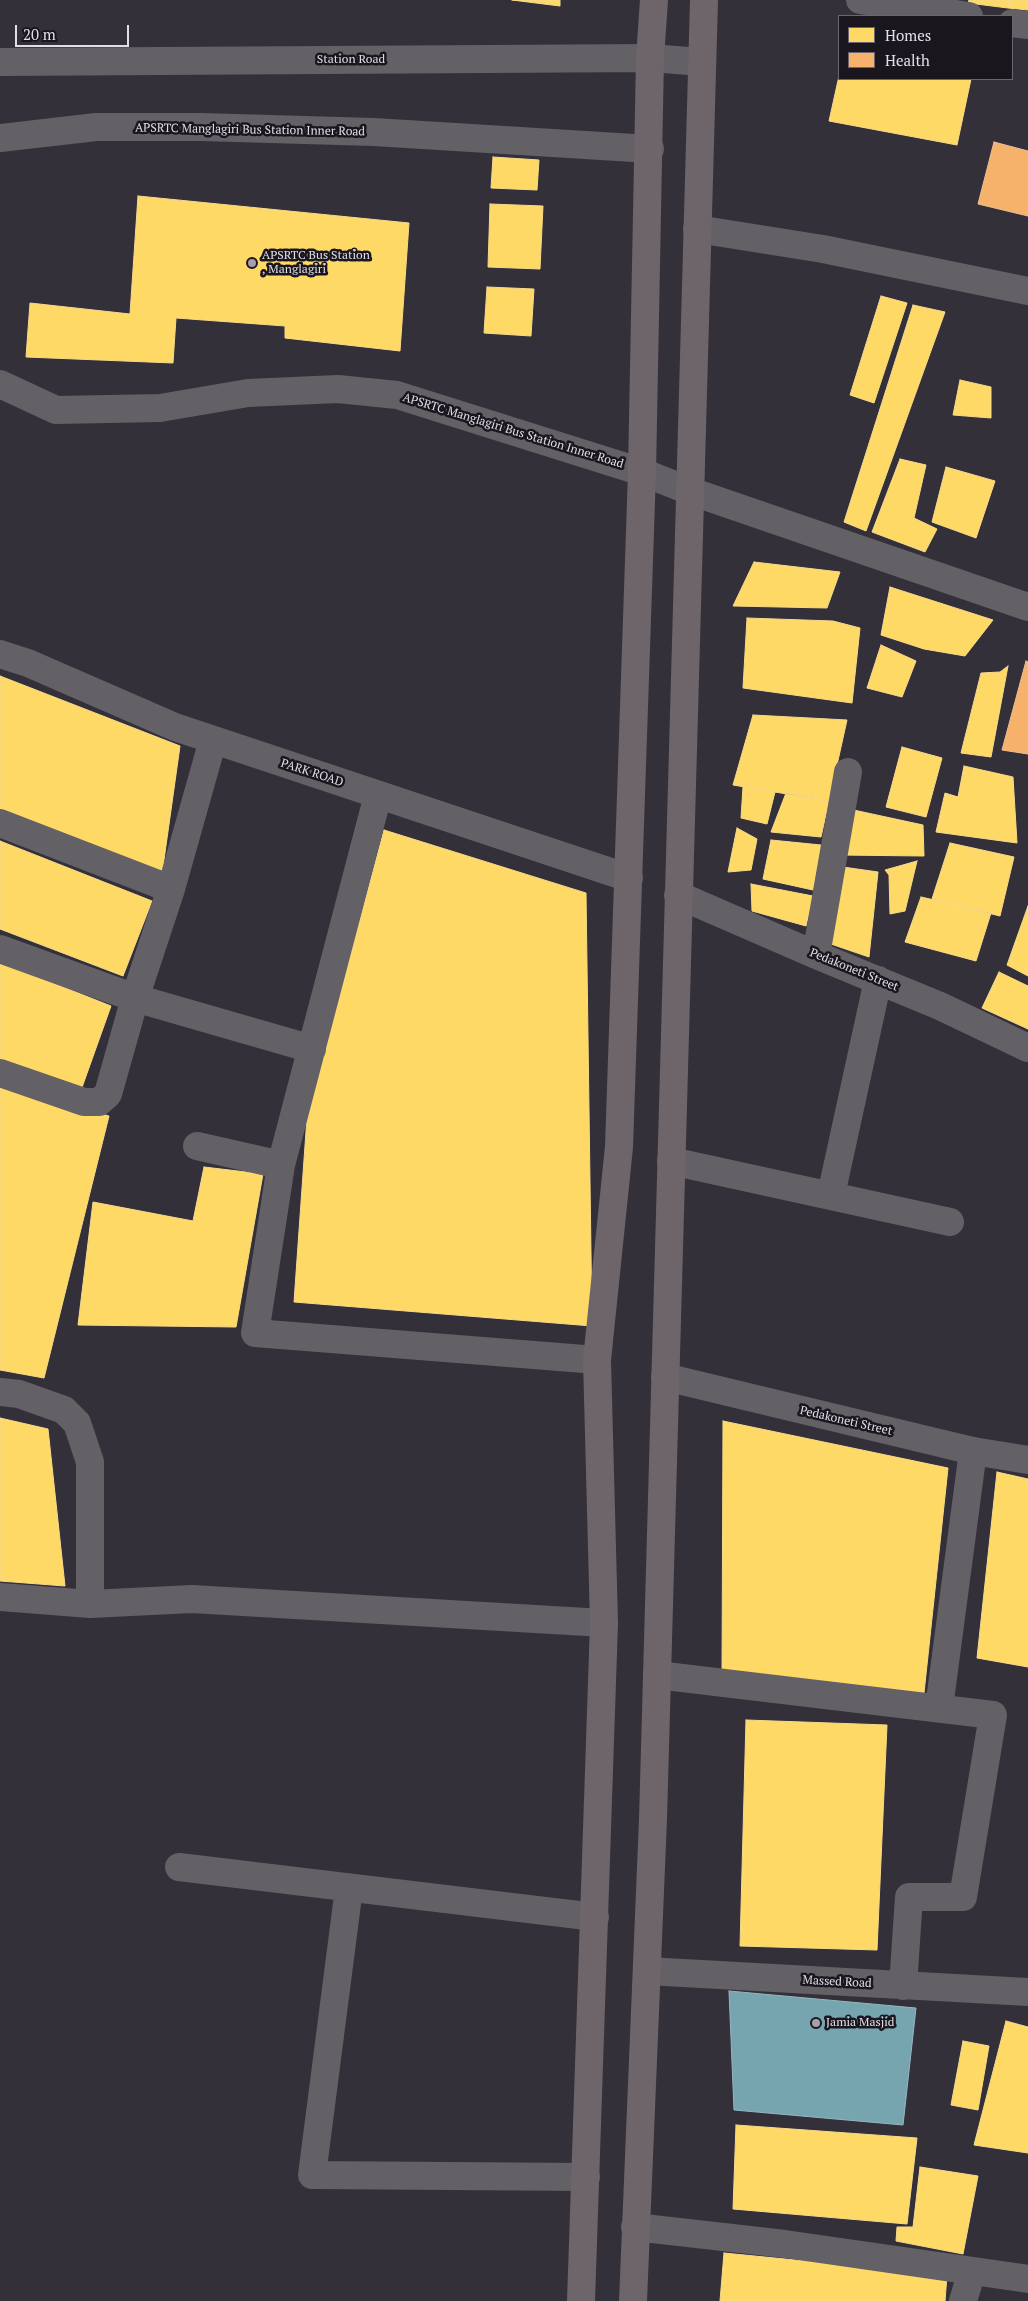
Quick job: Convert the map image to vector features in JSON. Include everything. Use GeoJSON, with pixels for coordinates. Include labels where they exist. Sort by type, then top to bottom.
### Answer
{"type":"FeatureCollection","features":[{"type":"Feature","properties":{"kind":"main road"},"geometry":{"type":"LineString","coordinates":[[581,2301],[604,1623],[596,1360],[620,1147],[642,472],[650,148],[650,58],[654,0]]}},
{"type":"Feature","properties":{"kind":"main road"},"geometry":{"type":"LineString","coordinates":[[633,2301],[657,1674],[704,0]]}},
{"type":"Feature","properties":{"kind":"street"},"geometry":{"type":"LineString","coordinates":[[860,0],[962,15]]}},
{"type":"Feature","properties":{"kind":"street"},"geometry":{"type":"LineString","coordinates":[[1013,22],[1028,25]]}},
{"type":"Feature","properties":{"kind":"street","name":"Station Road"},"geometry":{"type":"LineString","coordinates":[[0,62],[650,58],[702,62]]}},
{"type":"Feature","properties":{"kind":"street","name":"APSRTC Manglagiri Bus Station Inner Road"},"geometry":{"type":"LineString","coordinates":[[0,138],[96,127],[201,127],[374,132],[650,148]]}},
{"type":"Feature","properties":{"kind":"street"},"geometry":{"type":"LineString","coordinates":[[697,229],[823,249],[1028,292]]}},
{"type":"Feature","properties":{"kind":"street","name":"APSRTC Manglagiri Bus Station Inner Road"},"geometry":{"type":"LineString","coordinates":[[0,384],[56,410],[160,408],[248,393],[338,389],[397,395],[642,472],[690,491],[1028,607]]}},
{"type":"Feature","properties":{"kind":"street","name":"PARK ROAD"},"geometry":{"type":"LineString","coordinates":[[0,654],[28,663],[175,727],[628,878]]}},
{"type":"Feature","properties":{"kind":"street"},"geometry":{"type":"LineString","coordinates":[[0,1073],[84,1102],[98,1102],[108,1094],[135,998],[171,889],[213,740]]}},
{"type":"Feature","properties":{"kind":"street"},"geometry":{"type":"LineString","coordinates":[[816,955],[848,772]]}},
{"type":"Feature","properties":{"kind":"street"},"geometry":{"type":"LineString","coordinates":[[378,795],[281,1165],[255,1333],[596,1360]]}},
{"type":"Feature","properties":{"kind":"street"},"geometry":{"type":"LineString","coordinates":[[0,823],[171,889]]}},
{"type":"Feature","properties":{"kind":"street","name":"Pedakoneti Street"},"geometry":{"type":"LineString","coordinates":[[678,895],[940,1006],[1028,1048]]}},
{"type":"Feature","properties":{"kind":"street"},"geometry":{"type":"LineString","coordinates":[[0,949],[135,998],[312,1049]]}},
{"type":"Feature","properties":{"kind":"street"},"geometry":{"type":"LineString","coordinates":[[831,1196],[878,980]]}},
{"type":"Feature","properties":{"kind":"street"},"geometry":{"type":"LineString","coordinates":[[197,1146],[281,1165]]}},
{"type":"Feature","properties":{"kind":"street"},"geometry":{"type":"LineString","coordinates":[[671,1161],[950,1222]]}},
{"type":"Feature","properties":{"kind":"street","name":"Pedakoneti Street"},"geometry":{"type":"LineString","coordinates":[[665,1377],[973,1451],[1028,1460]]}},
{"type":"Feature","properties":{"kind":"street"},"geometry":{"type":"LineString","coordinates":[[0,1392],[19,1394],[64,1410],[77,1423],[90,1462],[90,1604]]}},
{"type":"Feature","properties":{"kind":"street"},"geometry":{"type":"LineString","coordinates":[[939,1708],[973,1451]]}},
{"type":"Feature","properties":{"kind":"street"},"geometry":{"type":"LineString","coordinates":[[0,1597],[90,1604],[192,1599],[604,1623]]}},
{"type":"Feature","properties":{"kind":"street"},"geometry":{"type":"LineString","coordinates":[[657,1674],[993,1715],[963,1897],[909,1897],[903,1986]]}},
{"type":"Feature","properties":{"kind":"street"},"geometry":{"type":"LineString","coordinates":[[179,1867],[595,1917]]}},
{"type":"Feature","properties":{"kind":"street"},"geometry":{"type":"LineString","coordinates":[[349,1888],[312,2175],[586,2177]]}},
{"type":"Feature","properties":{"kind":"street","name":"Massed Road"},"geometry":{"type":"LineString","coordinates":[[647,1971],[1028,1992]]}},
{"type":"Feature","properties":{"kind":"street"},"geometry":{"type":"LineString","coordinates":[[635,2227],[785,2244],[1028,2279]]}},
{"type":"Feature","properties":{"kind":"street"},"geometry":{"type":"LineString","coordinates":[[963,2301],[972,2271]]}},
{"type":"Feature","properties":{"kind":"building: Homes"},"geometry":{"type":"Polygon","coordinates":[[[512,0],[560,0],[560,6],[512,0]]]}},
{"type":"Feature","properties":{"kind":"building: Homes"},"geometry":{"type":"Polygon","coordinates":[[[969,0],[1009,0],[1008,8],[968,3],[969,0]]]}},
{"type":"Feature","properties":{"kind":"building: Homes"},"geometry":{"type":"Polygon","coordinates":[[[1009,0],[1028,0],[1028,10],[1008,8],[1009,0]]]}},
{"type":"Feature","properties":{"kind":"building: Homes"},"geometry":{"type":"Polygon","coordinates":[[[838,80],[971,80],[957,145],[829,121],[838,80]]]}},
{"type":"Feature","properties":{"kind":"building: Homes"},"geometry":{"type":"Polygon","coordinates":[[[493,157],[539,160],[537,190],[491,188],[493,157]]]}},
{"type":"Feature","properties":{"kind":"building: Homes"},"geometry":{"type":"Polygon","coordinates":[[[138,196],[409,223],[400,351],[285,338],[285,326],[176,318],[173,363],[26,357],[30,303],[130,314],[138,196]]]}},
{"type":"Feature","properties":{"kind":"building: Homes"},"geometry":{"type":"Polygon","coordinates":[[[490,204],[543,206],[540,269],[488,267],[490,204]]]}},
{"type":"Feature","properties":{"kind":"building: Homes"},"geometry":{"type":"Polygon","coordinates":[[[487,287],[534,289],[531,336],[484,333],[487,287]]]}},
{"type":"Feature","properties":{"kind":"building: Homes"},"geometry":{"type":"Polygon","coordinates":[[[881,296],[907,303],[874,403],[850,395],[881,296]]]}},
{"type":"Feature","properties":{"kind":"building: Homes"},"geometry":{"type":"Polygon","coordinates":[[[913,305],[945,312],[866,531],[844,522],[913,305]]]}},
{"type":"Feature","properties":{"kind":"building: Homes"},"geometry":{"type":"Polygon","coordinates":[[[960,380],[991,387],[991,418],[953,415],[960,380]]]}},
{"type":"Feature","properties":{"kind":"building: Homes"},"geometry":{"type":"Polygon","coordinates":[[[900,459],[926,465],[914,518],[937,529],[925,552],[872,532],[900,459]]]}},
{"type":"Feature","properties":{"kind":"building: Homes"},"geometry":{"type":"Polygon","coordinates":[[[946,467],[995,481],[976,538],[932,522],[946,467]]]}},
{"type":"Feature","properties":{"kind":"building: Homes"},"geometry":{"type":"Polygon","coordinates":[[[754,562],[840,572],[827,608],[733,606],[754,562]]]}},
{"type":"Feature","properties":{"kind":"building: Homes"},"geometry":{"type":"Polygon","coordinates":[[[890,587],[993,620],[965,656],[924,649],[881,635],[890,587]]]}},
{"type":"Feature","properties":{"kind":"building: Homes"},"geometry":{"type":"Polygon","coordinates":[[[747,618],[833,621],[860,628],[852,703],[743,688],[747,618]]]}},
{"type":"Feature","properties":{"kind":"building: Homes"},"geometry":{"type":"Polygon","coordinates":[[[881,645],[916,661],[902,697],[867,688],[881,645]]]}},
{"type":"Feature","properties":{"kind":"building: Homes"},"geometry":{"type":"Polygon","coordinates":[[[1008,666],[991,757],[961,753],[981,673],[1000,672],[1008,666]]]}},
{"type":"Feature","properties":{"kind":"building: Homes"},"geometry":{"type":"Polygon","coordinates":[[[0,676],[180,746],[162,874],[0,811],[0,676]]]}},
{"type":"Feature","properties":{"kind":"building: Homes"},"geometry":{"type":"Polygon","coordinates":[[[753,715],[847,720],[829,801],[733,785],[753,715]]]}},
{"type":"Feature","properties":{"kind":"building: Homes"},"geometry":{"type":"Polygon","coordinates":[[[902,747],[942,758],[926,817],[886,807],[902,747]]]}},
{"type":"Feature","properties":{"kind":"building: Homes"},"geometry":{"type":"Polygon","coordinates":[[[964,766],[1013,777],[1017,843],[936,832],[945,793],[958,797],[964,766]]]}},
{"type":"Feature","properties":{"kind":"building: Homes"},"geometry":{"type":"Polygon","coordinates":[[[743,787],[775,792],[767,824],[741,818],[743,787]]]}},
{"type":"Feature","properties":{"kind":"building: Homes"},"geometry":{"type":"Polygon","coordinates":[[[786,793],[829,801],[821,837],[771,832],[786,793]]]}},
{"type":"Feature","properties":{"kind":"building: Homes"},"geometry":{"type":"Polygon","coordinates":[[[849,809],[923,825],[924,856],[840,855],[849,809]]]}},
{"type":"Feature","properties":{"kind":"building: Homes"},"geometry":{"type":"Polygon","coordinates":[[[737,828],[757,839],[751,870],[728,872],[737,828]]]}},
{"type":"Feature","properties":{"kind":"building: Homes"},"geometry":{"type":"Polygon","coordinates":[[[384,830],[586,893],[592,1326],[294,1302],[307,1117],[384,830]]]}},
{"type":"Feature","properties":{"kind":"building: Homes"},"geometry":{"type":"Polygon","coordinates":[[[771,840],[821,845],[813,890],[763,879],[771,840]]]}},
{"type":"Feature","properties":{"kind":"building: Homes"},"geometry":{"type":"Polygon","coordinates":[[[0,841],[152,901],[123,976],[0,929],[0,841]]]}},
{"type":"Feature","properties":{"kind":"building: Homes"},"geometry":{"type":"Polygon","coordinates":[[[950,843],[1014,857],[1000,916],[932,899],[950,843]]]}},
{"type":"Feature","properties":{"kind":"building: Homes"},"geometry":{"type":"Polygon","coordinates":[[[917,861],[905,911],[890,914],[889,875],[885,870],[917,861]]]}},
{"type":"Feature","properties":{"kind":"building: Homes"},"geometry":{"type":"Polygon","coordinates":[[[843,867],[878,872],[869,957],[828,943],[843,867]]]}},
{"type":"Feature","properties":{"kind":"building: Homes"},"geometry":{"type":"Polygon","coordinates":[[[751,884],[813,896],[806,926],[752,911],[751,884]]]}},
{"type":"Feature","properties":{"kind":"building: Homes"},"geometry":{"type":"Polygon","coordinates":[[[921,897],[991,913],[976,961],[905,942],[921,897]]]}},
{"type":"Feature","properties":{"kind":"building: Homes"},"geometry":{"type":"Polygon","coordinates":[[[1028,906],[1028,976],[1007,965],[1028,906]]]}},
{"type":"Feature","properties":{"kind":"building: Homes"},"geometry":{"type":"Polygon","coordinates":[[[0,962],[111,1006],[80,1093],[0,1063],[0,962]]]}},
{"type":"Feature","properties":{"kind":"building: Homes"},"geometry":{"type":"Polygon","coordinates":[[[999,972],[1028,986],[1028,1029],[982,1008],[999,972]]]}},
{"type":"Feature","properties":{"kind":"building: Homes"},"geometry":{"type":"Polygon","coordinates":[[[0,1086],[109,1116],[44,1378],[0,1370],[0,1086]]]}},
{"type":"Feature","properties":{"kind":"building: Homes"},"geometry":{"type":"Polygon","coordinates":[[[204,1167],[263,1174],[236,1327],[78,1325],[93,1202],[193,1221],[204,1167]]]}},
{"type":"Feature","properties":{"kind":"building: Homes"},"geometry":{"type":"Polygon","coordinates":[[[0,1418],[48,1429],[65,1586],[0,1581],[0,1418]]]}},
{"type":"Feature","properties":{"kind":"building: Homes"},"geometry":{"type":"Polygon","coordinates":[[[723,1421],[948,1468],[924,1693],[722,1671],[723,1421]]]}},
{"type":"Feature","properties":{"kind":"building: Homes"},"geometry":{"type":"Polygon","coordinates":[[[997,1472],[1028,1479],[1028,1667],[977,1658],[997,1472]]]}},
{"type":"Feature","properties":{"kind":"building: Homes"},"geometry":{"type":"Polygon","coordinates":[[[746,1720],[887,1725],[877,1950],[740,1946],[746,1720]]]}},
{"type":"Feature","properties":{"kind":"building: Homes"},"geometry":{"type":"Polygon","coordinates":[[[1006,2021],[1028,2027],[1028,2153],[974,2145],[1006,2021]]]}},
{"type":"Feature","properties":{"kind":"building: Homes"},"geometry":{"type":"Polygon","coordinates":[[[963,2041],[989,2046],[978,2110],[951,2105],[963,2041]]]}},
{"type":"Feature","properties":{"kind":"building: Homes"},"geometry":{"type":"Polygon","coordinates":[[[736,2125],[917,2138],[907,2224],[733,2209],[736,2125]]]}},
{"type":"Feature","properties":{"kind":"building: Homes"},"geometry":{"type":"Polygon","coordinates":[[[920,2167],[978,2176],[963,2254],[896,2241],[897,2227],[913,2227],[920,2167]]]}},
{"type":"Feature","properties":{"kind":"building: Homes"},"geometry":{"type":"Polygon","coordinates":[[[724,2253],[947,2275],[945,2301],[720,2301],[724,2253]]]}},
{"type":"Feature","properties":{"kind":"building: Health"},"geometry":{"type":"Polygon","coordinates":[[[994,142],[1028,151],[1028,216],[978,204],[994,142]]]}},
{"type":"Feature","properties":{"kind":"building: Health"},"geometry":{"type":"Polygon","coordinates":[[[1026,661],[1028,662],[1028,754],[1002,750],[1026,661]]]}},
{"type":"Feature","properties":{"kind":"building: Public"},"geometry":{"type":"Polygon","coordinates":[[[729,1991],[916,2008],[903,2125],[734,2110],[729,1991]]]}},
{"type":"Feature","properties":{"kind":"place","name":"APSRTC Bus Station , Manglagiri"},"geometry":{"type":"Point","coordinates":[252,263]}},
{"type":"Feature","properties":{"kind":"place","name":"Jamia Masjid"},"geometry":{"type":"Point","coordinates":[816,2023]}}]}
